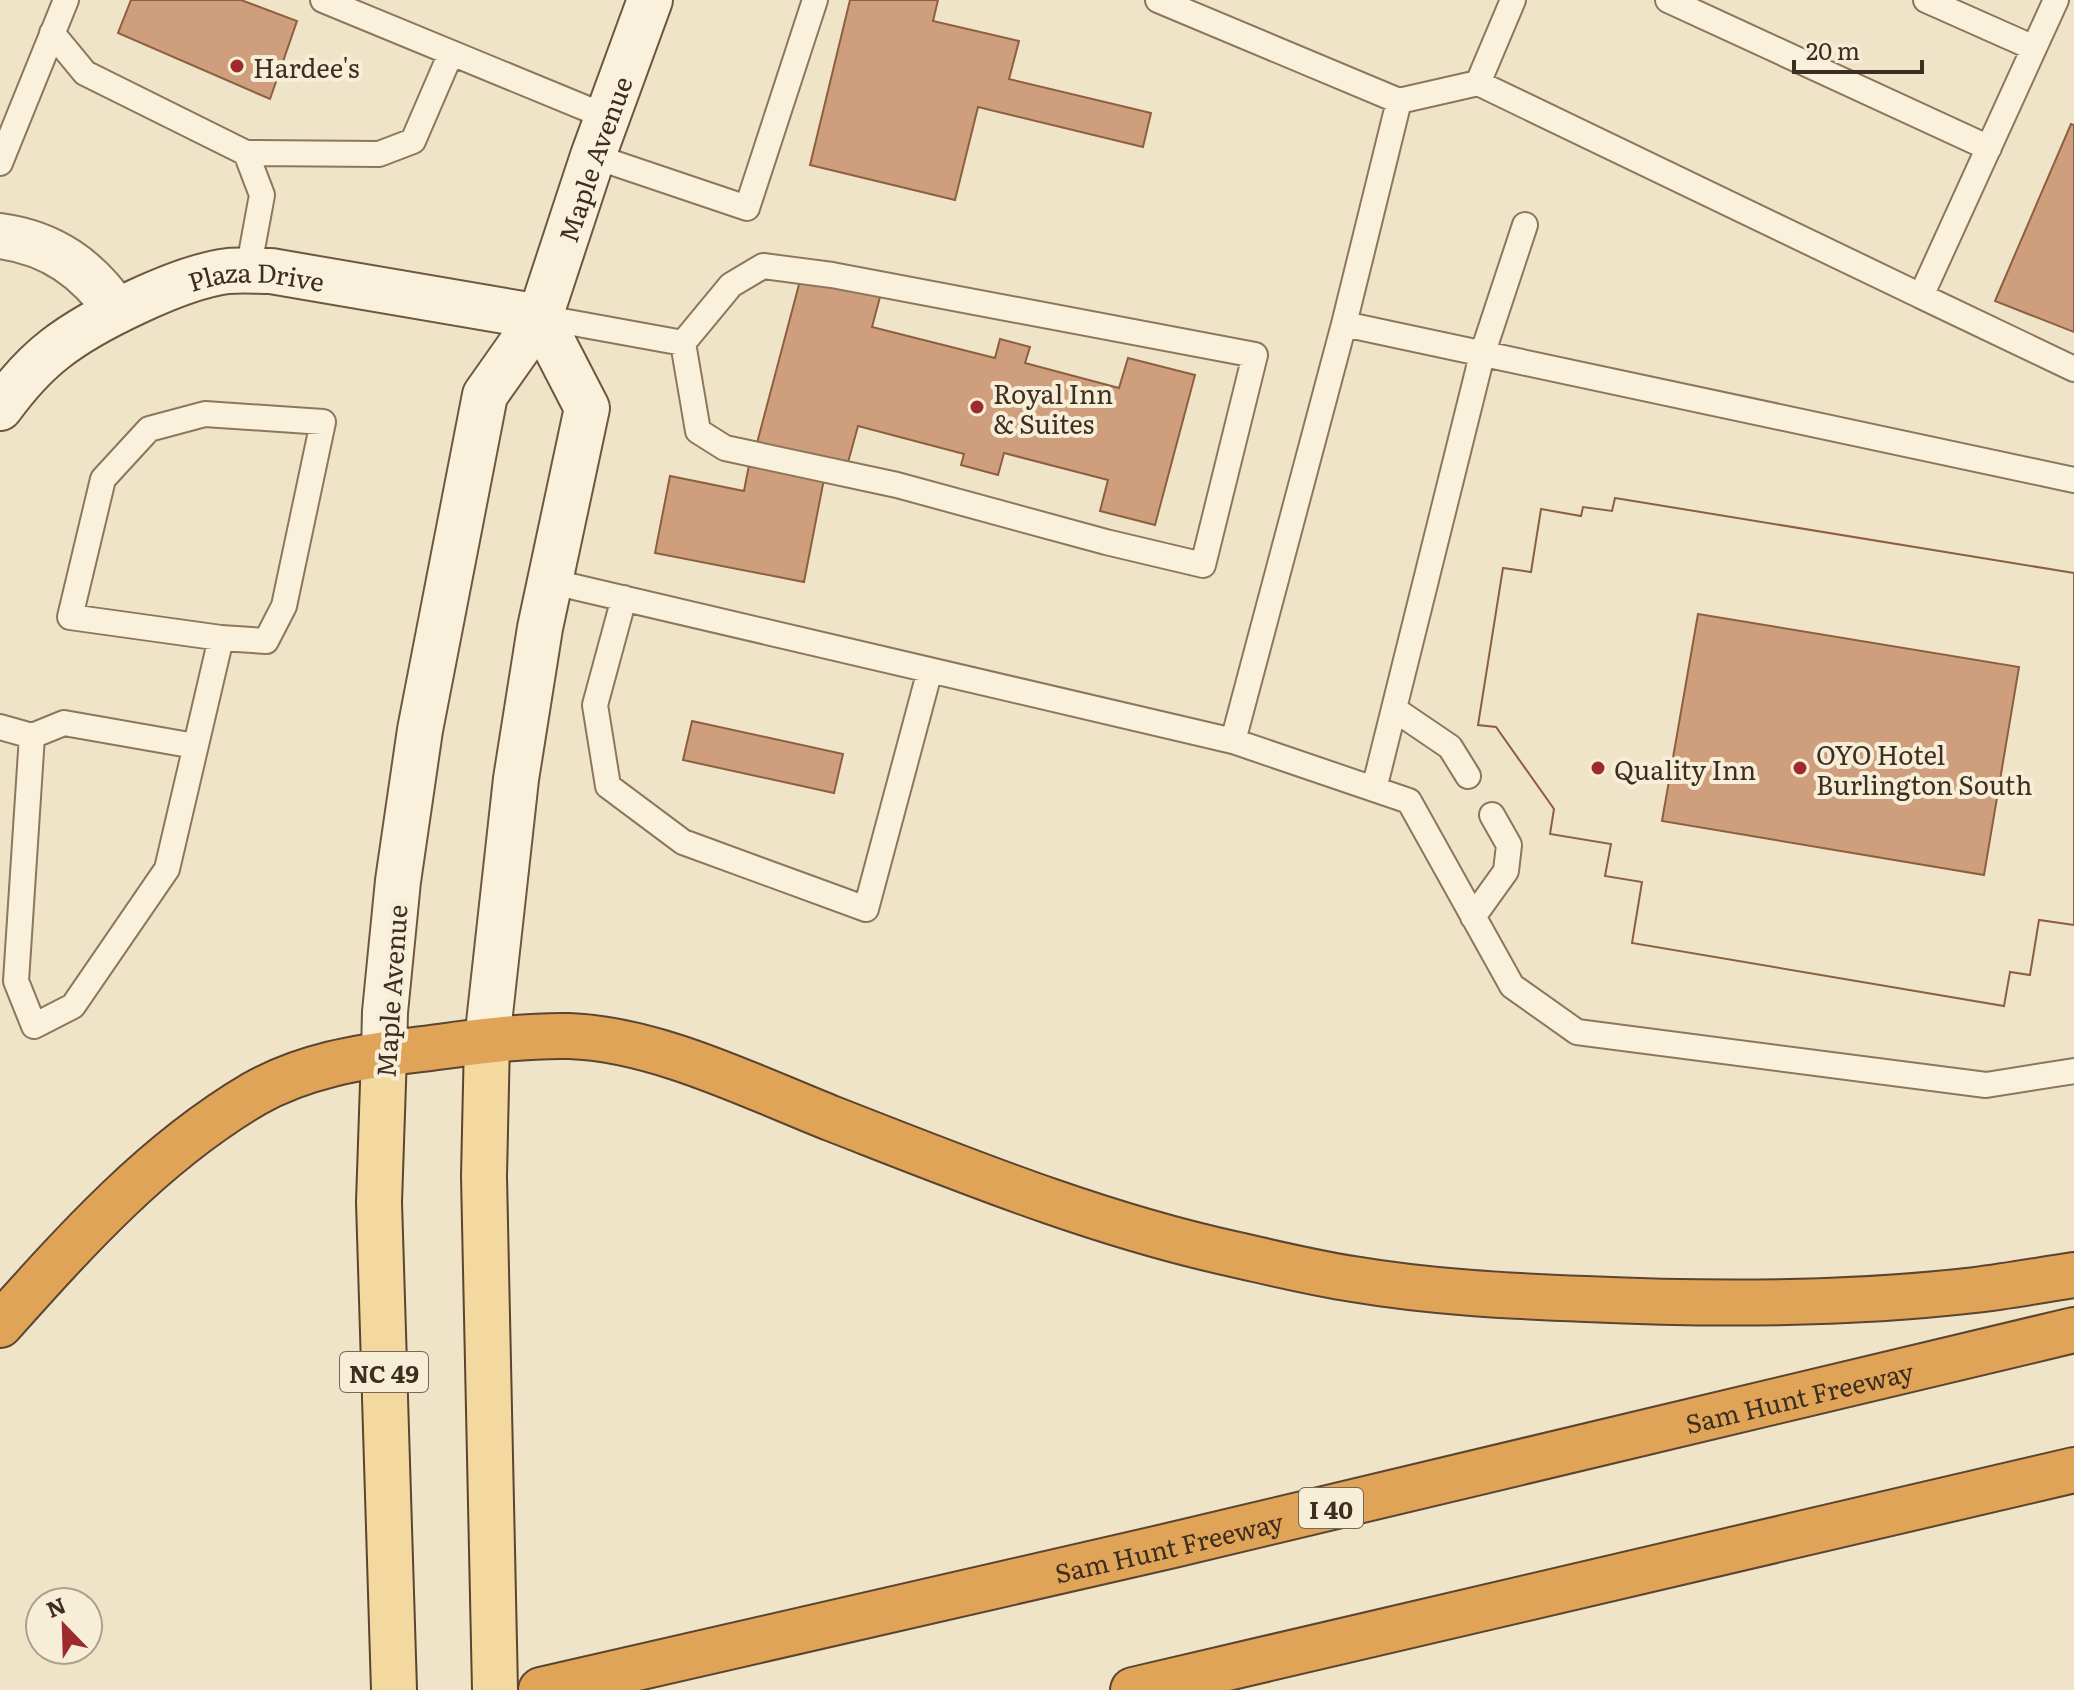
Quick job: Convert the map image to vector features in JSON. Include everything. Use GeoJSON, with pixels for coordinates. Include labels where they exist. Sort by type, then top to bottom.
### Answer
{"type":"FeatureCollection","features":[{"type":"Feature","properties":{"kind":"highway"},"geometry":{"type":"LineString","coordinates":[[0,1325],[73,1243],[141,1177],[222,1114],[280,1080],[323,1065],[384,1054],[487,1041],[571,1036],[637,1046],[700,1066],[939,1160],[1103,1218],[1227,1253],[1353,1279],[1480,1295],[1679,1303],[1827,1302],[1976,1290],[2074,1275]]}},
{"type":"Feature","properties":{"kind":"highway","name":"Sam Hunt Freeway"},"geometry":{"type":"LineString","coordinates":[[541,1690],[1204,1538],[2074,1330]]}},
{"type":"Feature","properties":{"kind":"highway"},"geometry":{"type":"LineString","coordinates":[[1133,1690],[2074,1470]]}},
{"type":"Feature","properties":{"kind":"main road","name":"Maple Avenue"},"geometry":{"type":"LineString","coordinates":[[394,1690],[379,1202],[385,1012],[398,881],[420,730],[485,395],[540,317],[650,0]]}},
{"type":"Feature","properties":{"kind":"main road"},"geometry":{"type":"LineString","coordinates":[[0,236],[58,254],[75,263],[103,291],[117,311]]}},
{"type":"Feature","properties":{"kind":"main road","name":"Plaza Drive"},"geometry":{"type":"LineString","coordinates":[[0,408],[19,382],[56,348],[117,311],[185,282],[227,271],[271,271],[540,317]]}},
{"type":"Feature","properties":{"kind":"main road"},"geometry":{"type":"LineString","coordinates":[[495,1690],[484,1176],[487,1041],[516,779],[549,581],[587,408],[540,317]]}},
{"type":"Feature","properties":{"kind":"lane"},"geometry":{"type":"LineString","coordinates":[[0,163],[66,0]]}},
{"type":"Feature","properties":{"kind":"lane"},"geometry":{"type":"LineString","coordinates":[[323,0],[451,53],[600,137],[747,208],[815,0]]}},
{"type":"Feature","properties":{"kind":"lane"},"geometry":{"type":"LineString","coordinates":[[1158,0],[1399,101],[1478,83],[2074,369]]}},
{"type":"Feature","properties":{"kind":"lane"},"geometry":{"type":"LineString","coordinates":[[1478,83],[1513,0]]}},
{"type":"Feature","properties":{"kind":"lane"},"geometry":{"type":"LineString","coordinates":[[1668,0],[1989,148]]}},
{"type":"Feature","properties":{"kind":"lane"},"geometry":{"type":"LineString","coordinates":[[1926,0],[2034,48]]}},
{"type":"Feature","properties":{"kind":"lane"},"geometry":{"type":"LineString","coordinates":[[1921,296],[2056,0]]}},
{"type":"Feature","properties":{"kind":"lane"},"geometry":{"type":"LineString","coordinates":[[52,33],[85,73],[246,153],[379,154],[413,141],[451,53]]}},
{"type":"Feature","properties":{"kind":"lane"},"geometry":{"type":"LineString","coordinates":[[1233,741],[1344,324],[1399,101]]}},
{"type":"Feature","properties":{"kind":"lane"},"geometry":{"type":"LineString","coordinates":[[246,153],[262,195],[248,271]]}},
{"type":"Feature","properties":{"kind":"lane"},"geometry":{"type":"LineString","coordinates":[[1374,789],[1482,355],[1525,225]]}},
{"type":"Feature","properties":{"kind":"lane"},"geometry":{"type":"LineString","coordinates":[[763,266],[832,275],[1255,355],[1203,565],[897,485],[725,448],[698,431],[683,343],[731,285],[763,266]]}},
{"type":"Feature","properties":{"kind":"lane"},"geometry":{"type":"LineString","coordinates":[[540,317],[683,343]]}},
{"type":"Feature","properties":{"kind":"lane"},"geometry":{"type":"LineString","coordinates":[[1344,324],[2074,480]]}},
{"type":"Feature","properties":{"kind":"lane"},"geometry":{"type":"LineString","coordinates":[[205,414],[323,422],[284,606],[266,641],[221,638],[70,617],[103,479],[149,429],[205,414]]}},
{"type":"Feature","properties":{"kind":"lane"},"geometry":{"type":"LineString","coordinates":[[549,581],[1233,741],[1409,801],[1512,986],[1577,1032],[1986,1085],[2074,1071]]}},
{"type":"Feature","properties":{"kind":"lane"},"geometry":{"type":"LineString","coordinates":[[624,598],[595,705],[608,786],[683,842],[866,909],[930,670]]}},
{"type":"Feature","properties":{"kind":"lane"},"geometry":{"type":"LineString","coordinates":[[32,736],[16,981],[34,1026],[73,1006],[167,869],[221,638]]}},
{"type":"Feature","properties":{"kind":"lane"},"geometry":{"type":"LineString","coordinates":[[1394,709],[1450,747],[1468,776]]}},
{"type":"Feature","properties":{"kind":"lane"},"geometry":{"type":"LineString","coordinates":[[0,727],[32,736],[64,723],[195,746]]}},
{"type":"Feature","properties":{"kind":"lane"},"geometry":{"type":"LineString","coordinates":[[1473,917],[1506,871],[1509,845],[1492,815]]}},
{"type":"Feature","properties":{"kind":"building","name":"Hardee's"},"geometry":{"type":"Polygon","coordinates":[[[131,0],[241,0],[297,21],[270,99],[118,33],[131,0]]]}},
{"type":"Feature","properties":{"kind":"building"},"geometry":{"type":"Polygon","coordinates":[[[850,0],[938,0],[933,21],[1019,41],[1009,79],[1151,113],[1143,147],[978,107],[955,200],[810,165],[850,0]]]}},
{"type":"Feature","properties":{"kind":"building"},"geometry":{"type":"Polygon","coordinates":[[[2071,124],[2074,125],[2074,332],[1995,301],[2071,124]]]}},
{"type":"Feature","properties":{"kind":"building","name":"Royal Inn & Suites"},"geometry":{"type":"Polygon","coordinates":[[[801,277],[880,297],[872,327],[995,358],[1000,339],[1030,347],[1025,363],[1119,388],[1128,358],[1195,375],[1155,525],[1100,511],[1108,480],[1004,453],[998,475],[961,465],[964,454],[858,426],[847,466],[757,443],[801,277]]]}},
{"type":"Feature","properties":{"kind":"building"},"geometry":{"type":"Polygon","coordinates":[[[749,465],[824,479],[804,582],[655,553],[670,476],[744,491],[749,465]]]}},
{"type":"Feature","properties":{"kind":"building","name":"Quality Inn"},"geometry":{"type":"Polygon","coordinates":[[[1615,498],[2074,573],[2074,925],[2039,920],[2030,975],[2010,972],[2004,1006],[1632,943],[1642,882],[1605,876],[1611,844],[1550,834],[1554,809],[1496,727],[1478,725],[1503,568],[1531,572],[1541,509],[1581,516],[1583,507],[1612,511],[1615,498]],[[1698,614],[1662,821],[1984,875],[2019,667],[1698,614]]]}},
{"type":"Feature","properties":{"kind":"building","name":"Quality Inn"},"geometry":{"type":"Polygon","coordinates":[[[1615,498],[2074,573],[2074,925],[2039,920],[2030,975],[2010,972],[2004,1006],[1632,943],[1642,882],[1605,876],[1611,844],[1550,834],[1554,809],[1496,727],[1478,725],[1503,568],[1531,572],[1541,509],[1581,516],[1583,507],[1612,511],[1615,498]]]}},
{"type":"Feature","properties":{"kind":"building"},"geometry":{"type":"Polygon","coordinates":[[[692,721],[843,754],[834,793],[683,760],[692,721]]]}},
{"type":"Feature","properties":{"kind":"place","name":"Hardee's"},"geometry":{"type":"Point","coordinates":[237,66]}},
{"type":"Feature","properties":{"kind":"place","name":"Royal Inn & Suites"},"geometry":{"type":"Point","coordinates":[977,407]}},
{"type":"Feature","properties":{"kind":"place","name":"Quality Inn"},"geometry":{"type":"Point","coordinates":[1598,768]}},
{"type":"Feature","properties":{"kind":"place","name":"OYO Hotel Burlington South"},"geometry":{"type":"Point","coordinates":[1800,768]}}]}
